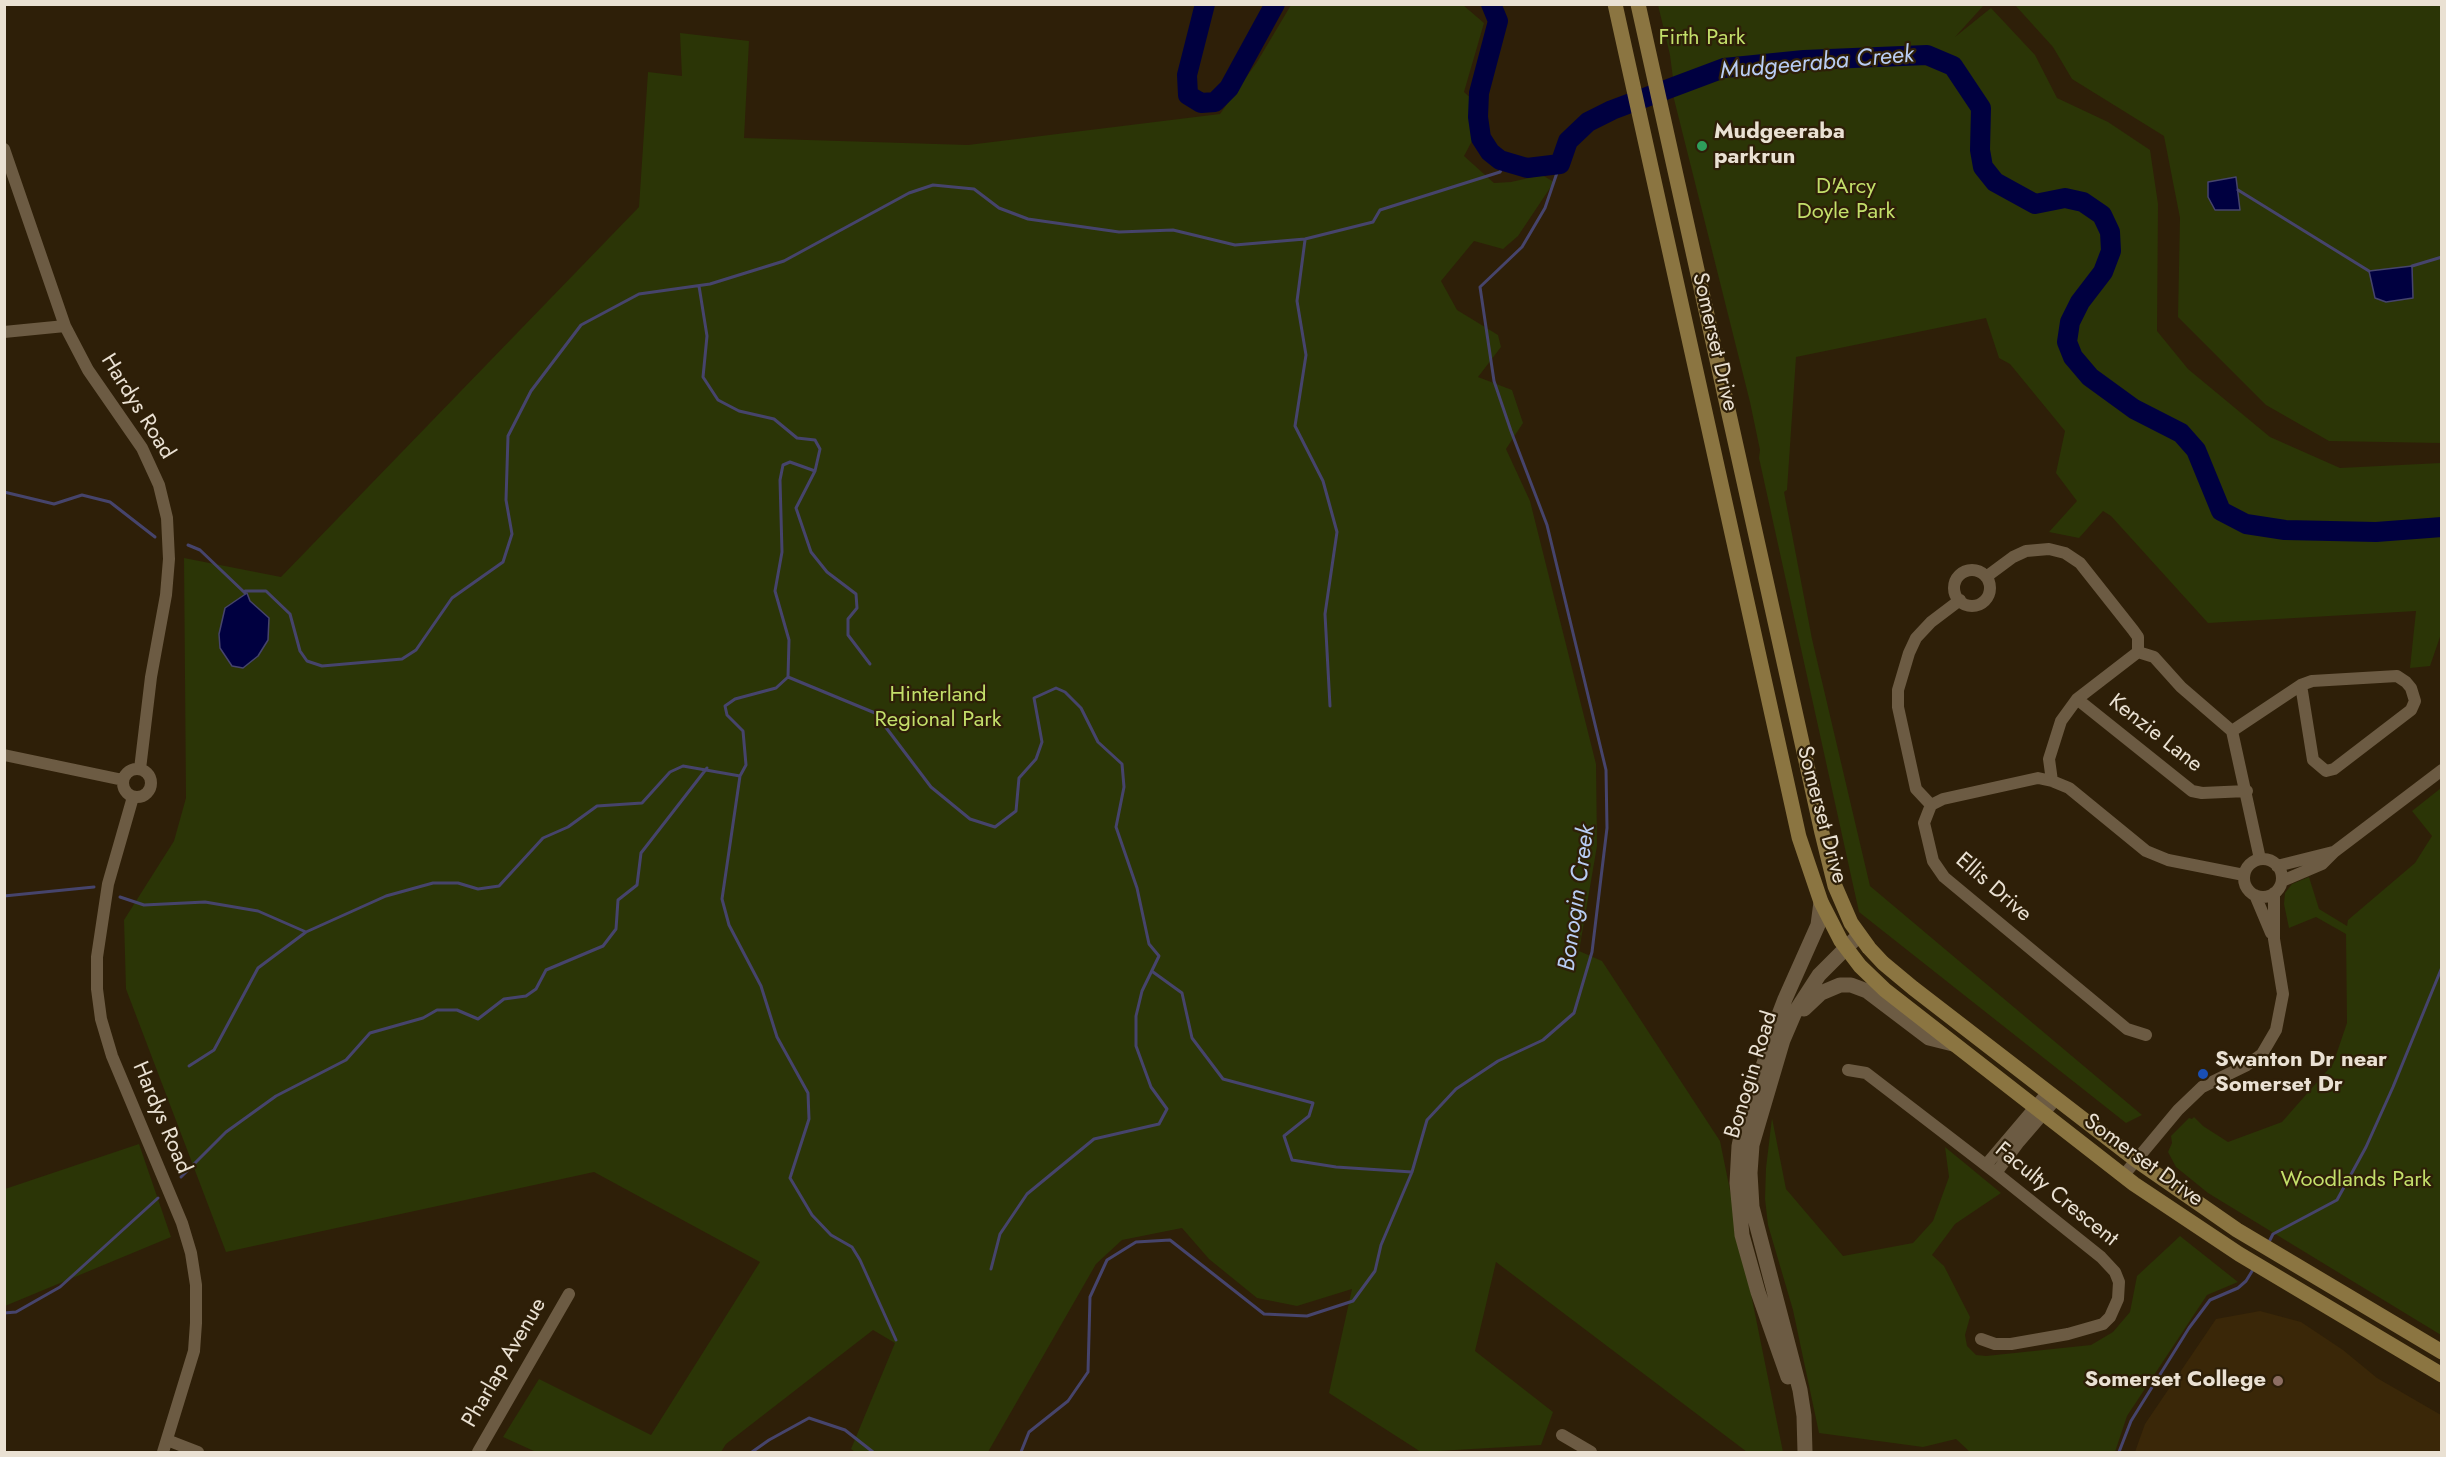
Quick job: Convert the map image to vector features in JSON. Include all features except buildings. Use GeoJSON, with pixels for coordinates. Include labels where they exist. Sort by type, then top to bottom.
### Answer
{"type":"FeatureCollection","features":[{"type":"Feature","properties":{"kind":"main road","name":"Somerset Drive"},"geometry":{"type":"LineString","coordinates":[[1615,4],[1799,837],[1821,902],[1844,945],[1879,984],[2123,1176],[2190,1224],[2442,1375]]}},
{"type":"Feature","properties":{"kind":"main road","name":"Somerset Drive"},"geometry":{"type":"LineString","coordinates":[[1638,4],[1832,874],[1843,906],[1859,935],[1883,963],[1906,982],[2136,1160],[2249,1238],[2442,1352]]}},
{"type":"Feature","properties":{"kind":"main road"},"geometry":{"type":"LineString","coordinates":[[1720,474],[1741,469]]}},
{"type":"Feature","properties":{"kind":"street","name":"Hardys Road"},"geometry":{"type":"LineString","coordinates":[[4,149],[65,326],[88,370],[142,448],[159,485],[167,518],[169,559],[166,595],[151,677],[140,769]]}},
{"type":"Feature","properties":{"kind":"street"},"geometry":{"type":"LineString","coordinates":[[4,332],[65,326]]}},
{"type":"Feature","properties":{"kind":"street"},"geometry":{"type":"LineString","coordinates":[[1986,577],[2013,557],[2026,551],[2049,549],[2065,553],[2083,567],[2133,630],[2138,638],[2138,652]]}},
{"type":"Feature","properties":{"kind":"street"},"geometry":{"type":"LineString","coordinates":[[1972,570],[1986,577],[1990,588],[1986,600],[1975,606],[1968,606],[1960,600],[1954,588],[1962,573],[1972,570]]}},
{"type":"Feature","properties":{"kind":"street"},"geometry":{"type":"LineString","coordinates":[[1960,600],[1931,622],[1916,638],[1898,690],[1898,706],[1916,789],[1931,805],[1943,799],[2038,778],[2052,781],[2069,788],[2146,851],[2168,860],[2244,876]]}},
{"type":"Feature","properties":{"kind":"street"},"geometry":{"type":"LineString","coordinates":[[2052,781],[2049,759],[2061,721],[2077,699],[2138,652]]}},
{"type":"Feature","properties":{"kind":"street"},"geometry":{"type":"LineString","coordinates":[[2138,652],[2154,657],[2181,687],[2232,731],[2247,791],[2260,859]]}},
{"type":"Feature","properties":{"kind":"street"},"geometry":{"type":"LineString","coordinates":[[2232,731],[2301,685],[2312,681],[2397,676],[2416,686],[2415,701],[2411,710],[2334,769],[2326,771],[2313,760],[2301,685]]}},
{"type":"Feature","properties":{"kind":"street","name":"Kenzie Lane"},"geometry":{"type":"LineString","coordinates":[[2077,699],[2192,791],[2202,793],[2247,791]]}},
{"type":"Feature","properties":{"kind":"street"},"geometry":{"type":"LineString","coordinates":[[4,755],[123,780]]}},
{"type":"Feature","properties":{"kind":"street"},"geometry":{"type":"LineString","coordinates":[[140,769],[148,776],[151,786],[145,795],[133,797],[123,789],[123,780],[129,771],[140,769]]}},
{"type":"Feature","properties":{"kind":"street"},"geometry":{"type":"LineString","coordinates":[[2123,1176],[2178,1110],[2202,1087],[2247,1065],[2262,1054],[2276,1030],[2283,994],[2274,939],[2274,893],[2282,881],[2322,864],[2334,852],[2440,772]]}},
{"type":"Feature","properties":{"kind":"street","name":"Hardys Road"},"geometry":{"type":"LineString","coordinates":[[133,797],[108,884],[97,957],[97,989],[101,1019],[112,1056],[182,1223],[191,1253],[196,1285],[194,1351],[163,1452]]}},
{"type":"Feature","properties":{"kind":"street","name":"Ellis Drive"},"geometry":{"type":"LineString","coordinates":[[1931,805],[1924,823],[1933,861],[1944,877],[2127,1029],[2146,1035]]}},
{"type":"Feature","properties":{"kind":"street"},"geometry":{"type":"LineString","coordinates":[[2277,866],[2334,852]]}},
{"type":"Feature","properties":{"kind":"street"},"geometry":{"type":"LineString","coordinates":[[2274,893],[2262,897],[2248,889],[2244,876],[2249,865],[2260,859],[2266,859],[2277,866],[2282,881]]}},
{"type":"Feature","properties":{"kind":"street"},"geometry":{"type":"LineString","coordinates":[[2255,895],[2274,939]]}},
{"type":"Feature","properties":{"kind":"street"},"geometry":{"type":"LineString","coordinates":[[1774,1052],[1785,999],[1818,925],[1821,902]]}},
{"type":"Feature","properties":{"kind":"street","name":"Bonogin Road"},"geometry":{"type":"LineString","coordinates":[[1805,1452],[1787,1371],[1760,1297],[1742,1235],[1737,1183],[1739,1146],[1743,1127],[1774,1052],[1801,1001],[1844,945],[1859,935]]}},
{"type":"Feature","properties":{"kind":"street"},"geometry":{"type":"LineString","coordinates":[[1774,1052],[1808,1003],[1821,993],[1840,985],[1851,985],[1867,991],[1929,1038],[1953,1044]]}},
{"type":"Feature","properties":{"kind":"street","name":"Bonogin Road"},"geometry":{"type":"LineString","coordinates":[[1774,1052],[1752,1145],[1750,1173],[1752,1207],[1757,1233],[1791,1351],[1804,1416],[1803,1436]]}},
{"type":"Feature","properties":{"kind":"street","name":"Faculty Crescent"},"geometry":{"type":"LineString","coordinates":[[1848,1070],[1866,1073],[1991,1169],[2101,1257],[2115,1272],[2119,1282],[2118,1299],[2110,1317],[2094,1329],[2011,1344],[1995,1344],[1981,1339]]}},
{"type":"Feature","properties":{"kind":"street"},"geometry":{"type":"LineString","coordinates":[[1991,1169],[2019,1142],[2039,1111],[2052,1096]]}},
{"type":"Feature","properties":{"kind":"street"},"geometry":{"type":"LineString","coordinates":[[1752,1207],[1751,1228],[1767,1289],[1766,1293],[1760,1297]]}},
{"type":"Feature","properties":{"kind":"street","name":"Pharlap Avenue"},"geometry":{"type":"LineString","coordinates":[[478,1452],[569,1294]]}},
{"type":"Feature","properties":{"kind":"street"},"geometry":{"type":"LineString","coordinates":[[1562,1435],[1591,1452]]}},
{"type":"Feature","properties":{"kind":"street"},"geometry":{"type":"LineString","coordinates":[[167,1440],[198,1452]]}},
{"type":"Feature","properties":{"kind":"shaded area"},"geometry":{"type":"Polygon","coordinates":[[[2236,177],[2240,210],[2215,210],[2208,197],[2208,182],[2236,177]]]}},
{"type":"Feature","properties":{"kind":"shaded area"},"geometry":{"type":"Polygon","coordinates":[[[2412,266],[2413,298],[2386,302],[2375,298],[2369,271],[2412,266]]]}},
{"type":"Feature","properties":{"kind":"shaded area"},"geometry":{"type":"Polygon","coordinates":[[[247,593],[250,601],[269,618],[268,640],[258,656],[243,668],[232,666],[220,648],[219,634],[225,608],[247,593]]]}},
{"type":"Feature","properties":{"kind":"shaded area","name":"Somerset College"},"geometry":{"type":"Polygon","coordinates":[[[2260,1311],[2301,1322],[2343,1350],[2377,1378],[2441,1415],[2441,1452],[2135,1452],[2145,1424],[2216,1319],[2260,1311]]]}},
{"type":"Feature","properties":{"kind":"green space","name":"Hinterland Regional Park"},"geometry":{"type":"Polygon","coordinates":[[[1291,5],[1463,5],[1484,23],[1464,92],[1487,113],[1464,156],[1494,183],[1511,182],[1542,175],[1554,182],[1518,236],[1503,249],[1474,241],[1441,281],[1457,310],[1498,335],[1501,347],[1478,377],[1512,390],[1523,423],[1506,449],[1530,501],[1596,764],[1597,846],[1579,951],[1602,961],[1720,1141],[1783,1452],[1747,1452],[1496,1262],[1475,1351],[1553,1412],[1541,1445],[1421,1452],[1329,1393],[1352,1289],[1297,1306],[1257,1298],[1209,1259],[1182,1228],[1122,1240],[1096,1264],[988,1452],[855,1452],[851,1449],[895,1343],[873,1330],[726,1444],[721,1452],[536,1452],[503,1437],[539,1379],[651,1435],[760,1262],[594,1172],[226,1252],[126,989],[124,920],[174,841],[186,798],[184,558],[281,577],[639,207],[648,72],[682,76],[680,33],[749,41],[744,138],[968,145],[1220,114],[1257,62],[1291,5]]]}},
{"type":"Feature","properties":{"kind":"green space","name":"D'Arcy Doyle Park"},"geometry":{"type":"Polygon","coordinates":[[[1658,5],[1984,5],[1955,37],[1991,8],[2035,55],[2057,98],[2108,122],[2150,150],[2158,204],[2157,331],[2188,369],[2270,437],[2340,468],[2441,463],[2441,634],[2430,666],[2410,668],[2416,611],[2208,623],[2111,516],[2103,511],[2079,538],[2049,532],[2077,501],[2056,473],[2065,431],[2010,364],[1999,358],[1986,318],[1796,357],[1787,490],[1784,492],[1812,639],[1870,886],[2142,1115],[2126,1123],[1859,912],[1759,458],[1760,450],[1750,402],[1671,87],[1674,86],[1670,55],[1658,5]]]}},
{"type":"Feature","properties":{"kind":"green space"},"geometry":{"type":"Polygon","coordinates":[[[2015,5],[2441,5],[2441,443],[2329,441],[2266,405],[2178,317],[2180,218],[2164,136],[2072,79],[2053,47],[2015,5]]]}},
{"type":"Feature","properties":{"kind":"green space","name":"Woodlands Park"},"geometry":{"type":"Polygon","coordinates":[[[2441,788],[2441,1335],[2208,1193],[2176,1167],[2168,1152],[2172,1143],[2171,1136],[2189,1118],[2194,1117],[2203,1126],[2228,1142],[2282,1122],[2333,1064],[2347,1023],[2346,934],[2316,917],[2289,928],[2284,904],[2285,893],[2292,884],[2309,877],[2319,909],[2347,926],[2348,920],[2415,863],[2432,836],[2412,811],[2441,788]]]}},
{"type":"Feature","properties":{"kind":"green space"},"geometry":{"type":"Polygon","coordinates":[[[1772,1118],[1786,1189],[1843,1256],[1913,1243],[1933,1221],[1949,1177],[1945,1147],[2001,1193],[1955,1224],[1932,1255],[1944,1266],[1970,1317],[1965,1335],[1967,1346],[1976,1355],[1986,1356],[2091,1345],[2113,1332],[2130,1312],[2137,1276],[2180,1236],[2238,1282],[2207,1295],[2127,1416],[2115,1452],[1970,1452],[1956,1439],[1923,1447],[1819,1433],[1793,1310],[1768,1225],[1765,1199],[1766,1168],[1772,1118]]]}},
{"type":"Feature","properties":{"kind":"green space"},"geometry":{"type":"Polygon","coordinates":[[[139,1144],[171,1237],[5,1306],[5,1189],[139,1144]]]}},
{"type":"Feature","properties":{"kind":"waterway","name":"Mudgeeraba Creek"},"geometry":{"type":"LineString","coordinates":[[1205,4],[1187,75],[1188,95],[1201,103],[1215,102],[1229,88],[1275,4]]}},
{"type":"Feature","properties":{"kind":"waterway","name":"Mudgeeraba Creek"},"geometry":{"type":"LineString","coordinates":[[1491,4],[1498,21],[1479,93],[1478,117],[1481,138],[1490,152],[1500,160],[1527,168],[1560,164],[1568,141],[1588,122],[1612,110],[1724,68],[1804,60],[1927,55],[1953,66],[1981,108],[1980,150],[1983,167],[1995,182],[2035,204],[2065,198],[2083,202],[2102,215],[2110,232],[2111,251],[2103,272],[2080,302],[2070,322],[2067,342],[2073,357],[2090,377],[2134,409],[2181,433],[2196,450],[2221,511],[2246,524],[2285,530],[2376,532],[2442,527]]}},
{"type":"Feature","properties":{"kind":"waterway"},"geometry":{"type":"LineString","coordinates":[[245,591],[266,591],[290,614],[300,651],[307,661],[322,666],[402,659],[416,650],[452,598],[503,562],[512,534],[506,500],[508,436],[531,391],[581,325],[639,294],[710,284],[784,261],[909,193],[933,185],[974,189],[999,208],[1028,219],[1119,232],[1173,230],[1235,245],[1305,239],[1373,222],[1380,210],[1500,172],[1506,162]]}},
{"type":"Feature","properties":{"kind":"waterway","name":"Bonogin Creek"},"geometry":{"type":"LineString","coordinates":[[1021,1452],[1029,1432],[1068,1401],[1088,1372],[1090,1297],[1107,1260],[1136,1242],[1170,1240],[1264,1314],[1307,1316],[1353,1301],[1375,1271],[1381,1245],[1412,1172],[1427,1120],[1456,1089],[1498,1061],[1543,1040],[1574,1013],[1592,952],[1607,828],[1606,770],[1547,525],[1494,381],[1480,287],[1522,247],[1545,208],[1560,164]]}},
{"type":"Feature","properties":{"kind":"waterway"},"geometry":{"type":"LineString","coordinates":[[2238,190],[2369,271]]}},
{"type":"Feature","properties":{"kind":"waterway"},"geometry":{"type":"LineString","coordinates":[[1305,240],[1297,301],[1306,355],[1295,426],[1323,481],[1337,532],[1325,614],[1330,706]]}},
{"type":"Feature","properties":{"kind":"waterway"},"geometry":{"type":"LineString","coordinates":[[2412,266],[2442,257]]}},
{"type":"Feature","properties":{"kind":"waterway"},"geometry":{"type":"LineString","coordinates":[[699,286],[707,336],[703,377],[718,400],[739,411],[774,419],[797,438],[815,440],[820,449],[815,471],[796,508],[811,552],[827,572],[856,594],[857,608],[848,619],[848,635],[870,664]]}},
{"type":"Feature","properties":{"kind":"waterway"},"geometry":{"type":"LineString","coordinates":[[815,471],[790,462],[783,465],[780,480],[782,552],[775,591],[789,640],[788,677],[776,688],[735,699],[725,706],[727,715],[743,731],[746,765],[740,776],[722,899],[729,925],[761,986],[777,1037],[808,1093],[809,1119],[790,1178],[812,1215],[831,1235],[852,1247],[896,1340]]}},
{"type":"Feature","properties":{"kind":"waterway"},"geometry":{"type":"LineString","coordinates":[[4,492],[54,504],[82,495],[110,502],[155,537]]}},
{"type":"Feature","properties":{"kind":"waterway"},"geometry":{"type":"LineString","coordinates":[[188,545],[200,550],[245,593]]}},
{"type":"Feature","properties":{"kind":"waterway"},"geometry":{"type":"LineString","coordinates":[[788,677],[875,713],[931,787],[970,819],[995,827],[1016,811],[1019,778],[1036,759],[1042,742],[1034,698],[1056,688],[1065,692],[1081,708],[1098,742],[1122,764],[1124,787],[1116,827],[1137,888],[1149,944],[1159,956],[1142,991],[1136,1016],[1136,1046],[1151,1087],[1167,1109],[1159,1124],[1094,1139],[1027,1194],[1000,1234],[991,1269]]}},
{"type":"Feature","properties":{"kind":"waterway"},"geometry":{"type":"LineString","coordinates":[[189,1066],[214,1050],[258,968],[306,932],[386,896],[433,883],[458,883],[478,889],[499,886],[543,838],[568,827],[597,806],[642,803],[670,772],[683,766],[740,776]]}},
{"type":"Feature","properties":{"kind":"waterway"},"geometry":{"type":"LineString","coordinates":[[181,1177],[226,1132],[276,1096],[346,1060],[370,1033],[423,1018],[437,1010],[457,1010],[478,1019],[504,999],[526,996],[536,989],[546,970],[603,946],[616,929],[618,900],[637,885],[641,853],[707,768]]}},
{"type":"Feature","properties":{"kind":"waterway"},"geometry":{"type":"LineString","coordinates":[[4,896],[94,887]]}},
{"type":"Feature","properties":{"kind":"waterway"},"geometry":{"type":"LineString","coordinates":[[120,897],[144,905],[205,902],[258,911],[306,932]]}},
{"type":"Feature","properties":{"kind":"waterway"},"geometry":{"type":"LineString","coordinates":[[2268,1244],[2273,1234],[2337,1200],[2366,1147],[2442,967]]}},
{"type":"Feature","properties":{"kind":"waterway"},"geometry":{"type":"LineString","coordinates":[[1153,972],[1182,993],[1192,1038],[1223,1079],[1313,1103],[1309,1116],[1284,1136],[1292,1160],[1336,1167],[1412,1172]]}},
{"type":"Feature","properties":{"kind":"waterway"},"geometry":{"type":"LineString","coordinates":[[4,1313],[16,1312],[60,1287],[158,1198]]}},
{"type":"Feature","properties":{"kind":"waterway"},"geometry":{"type":"LineString","coordinates":[[2119,1452],[2131,1421],[2189,1328],[2210,1300],[2238,1288],[2246,1281],[2254,1268]]}},
{"type":"Feature","properties":{"kind":"waterway","name":"Bonogin Creek"},"geometry":{"type":"LineString","coordinates":[[752,1452],[809,1418],[845,1430],[873,1452]]}},
{"type":"Feature","properties":{"kind":"place","name":"Mudgeeraba parkrun"},"geometry":{"type":"Point","coordinates":[1702,146]}},
{"type":"Feature","properties":{"kind":"place","name":"Swanton Dr near Somerset Dr"},"geometry":{"type":"Point","coordinates":[2203,1074]}},
{"type":"Feature","properties":{"kind":"place","name":"Somerset College"},"geometry":{"type":"Point","coordinates":[2278,1381]}},
{"type":"Feature","properties":{"kind":"park label","name":"Firth Park"},"geometry":{"type":"Point","coordinates":[1702,39]}}]}
